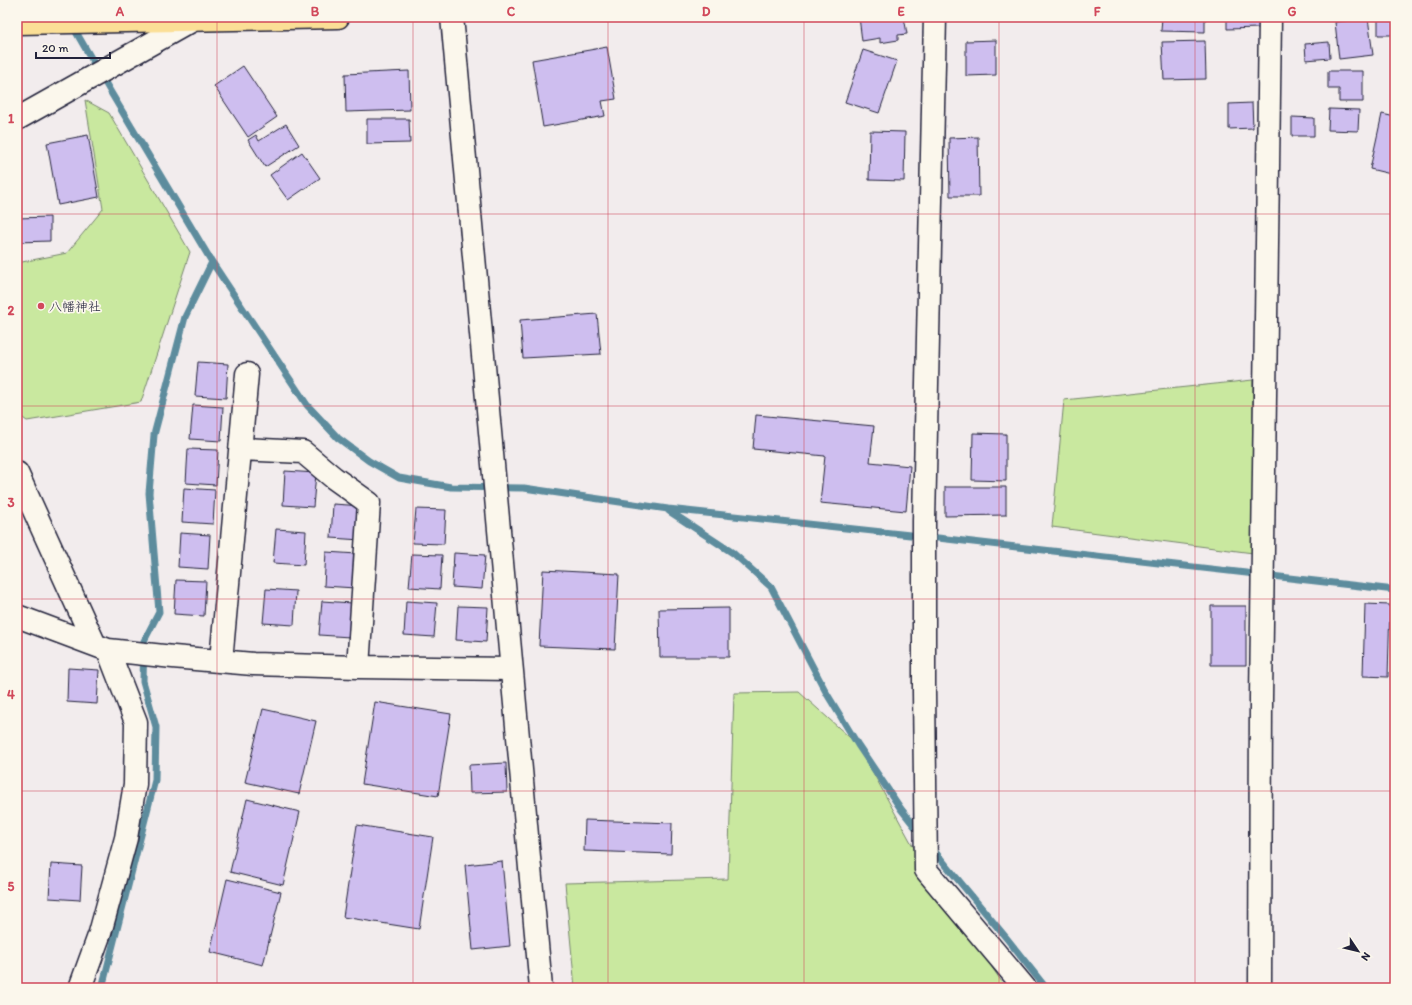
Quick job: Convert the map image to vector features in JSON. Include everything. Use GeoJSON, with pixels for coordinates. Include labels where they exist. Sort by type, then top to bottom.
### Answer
{"type":"FeatureCollection","features":[{"type":"Feature","properties":{"kind":"main road"},"geometry":{"type":"LineString","coordinates":[[17,23],[338,17]]}},
{"type":"Feature","properties":{"kind":"street"},"geometry":{"type":"LineString","coordinates":[[452,17],[541,988]]}},
{"type":"Feature","properties":{"kind":"street"},"geometry":{"type":"LineString","coordinates":[[935,17],[924,521],[926,870],[1025,988]]}},
{"type":"Feature","properties":{"kind":"street"},"geometry":{"type":"LineString","coordinates":[[1260,988],[1261,706],[1270,17]]}},
{"type":"Feature","properties":{"kind":"street"},"geometry":{"type":"LineString","coordinates":[[17,119],[194,20]]}},
{"type":"Feature","properties":{"kind":"street"},"geometry":{"type":"LineString","coordinates":[[221,661],[247,374]]}},
{"type":"Feature","properties":{"kind":"street"},"geometry":{"type":"LineString","coordinates":[[241,449],[303,452],[334,478],[369,503],[358,667]]}},
{"type":"Feature","properties":{"kind":"street"},"geometry":{"type":"LineString","coordinates":[[17,473],[102,647],[136,722],[135,784],[126,838],[100,933],[80,988]]}},
{"type":"Feature","properties":{"kind":"street"},"geometry":{"type":"LineString","coordinates":[[17,616],[102,647],[173,657],[253,664],[511,669]]}},
{"type":"Feature","properties":{"kind":"green space"},"geometry":{"type":"Polygon","coordinates":[[[85,100],[109,113],[190,252],[141,402],[27,421],[17,414],[17,263],[67,253],[103,209],[85,100]]]}},
{"type":"Feature","properties":{"kind":"green space"},"geometry":{"type":"Polygon","coordinates":[[[1253,380],[1253,553],[1052,527],[1064,400],[1253,380]]]}},
{"type":"Feature","properties":{"kind":"green space"},"geometry":{"type":"Polygon","coordinates":[[[799,692],[858,745],[926,870],[1006,988],[575,988],[565,883],[728,879],[734,693],[799,692]]]}},
{"type":"Feature","properties":{"kind":"building"},"geometry":{"type":"Polygon","coordinates":[[[859,17],[904,17],[907,34],[898,35],[898,40],[880,43],[880,38],[862,41],[859,17]]]}},
{"type":"Feature","properties":{"kind":"building"},"geometry":{"type":"Polygon","coordinates":[[[1162,17],[1205,17],[1205,32],[1161,31],[1162,17]]]}},
{"type":"Feature","properties":{"kind":"building"},"geometry":{"type":"Polygon","coordinates":[[[1227,17],[1259,17],[1259,28],[1227,29],[1227,17]]]}},
{"type":"Feature","properties":{"kind":"building"},"geometry":{"type":"Polygon","coordinates":[[[1378,17],[1395,17],[1395,35],[1378,35],[1378,17]]]}},
{"type":"Feature","properties":{"kind":"building"},"geometry":{"type":"Polygon","coordinates":[[[1368,18],[1373,55],[1339,59],[1335,22],[1368,18]]]}},
{"type":"Feature","properties":{"kind":"building"},"geometry":{"type":"Polygon","coordinates":[[[996,40],[996,75],[966,76],[966,41],[996,40]]]}},
{"type":"Feature","properties":{"kind":"building"},"geometry":{"type":"Polygon","coordinates":[[[1205,41],[1206,79],[1164,80],[1162,42],[1205,41]]]}},
{"type":"Feature","properties":{"kind":"building"},"geometry":{"type":"Polygon","coordinates":[[[1329,42],[1330,58],[1306,60],[1305,44],[1329,42]]]}},
{"type":"Feature","properties":{"kind":"building"},"geometry":{"type":"Polygon","coordinates":[[[607,47],[616,99],[602,101],[605,116],[543,127],[532,60],[607,47]]]}},
{"type":"Feature","properties":{"kind":"building"},"geometry":{"type":"Polygon","coordinates":[[[863,50],[897,61],[879,113],[845,102],[863,50]]]}},
{"type":"Feature","properties":{"kind":"building"},"geometry":{"type":"Polygon","coordinates":[[[243,66],[277,117],[248,137],[214,86],[243,66]]]}},
{"type":"Feature","properties":{"kind":"building"},"geometry":{"type":"Polygon","coordinates":[[[409,71],[410,110],[346,112],[345,74],[409,71]]]}},
{"type":"Feature","properties":{"kind":"building"},"geometry":{"type":"Polygon","coordinates":[[[1328,71],[1363,71],[1363,102],[1339,102],[1339,89],[1328,89],[1328,71]]]}},
{"type":"Feature","properties":{"kind":"building"},"geometry":{"type":"Polygon","coordinates":[[[1252,103],[1253,128],[1229,129],[1229,104],[1252,103]]]}},
{"type":"Feature","properties":{"kind":"building"},"geometry":{"type":"Polygon","coordinates":[[[1329,109],[1359,110],[1358,131],[1328,130],[1329,109]]]}},
{"type":"Feature","properties":{"kind":"building"},"geometry":{"type":"Polygon","coordinates":[[[1382,114],[1395,117],[1395,175],[1370,169],[1382,114]]]}},
{"type":"Feature","properties":{"kind":"building"},"geometry":{"type":"Polygon","coordinates":[[[1292,117],[1314,118],[1314,136],[1292,136],[1292,117]]]}},
{"type":"Feature","properties":{"kind":"building"},"geometry":{"type":"Polygon","coordinates":[[[367,119],[409,119],[410,143],[367,144],[367,119]]]}},
{"type":"Feature","properties":{"kind":"building"},"geometry":{"type":"Polygon","coordinates":[[[286,124],[299,145],[265,167],[248,140],[256,135],[259,141],[286,124]]]}},
{"type":"Feature","properties":{"kind":"building"},"geometry":{"type":"Polygon","coordinates":[[[870,131],[905,132],[904,181],[869,180],[870,131]]]}},
{"type":"Feature","properties":{"kind":"building"},"geometry":{"type":"Polygon","coordinates":[[[88,135],[99,197],[58,205],[47,143],[88,135]]]}},
{"type":"Feature","properties":{"kind":"building"},"geometry":{"type":"Polygon","coordinates":[[[978,137],[979,196],[950,196],[949,138],[978,137]]]}},
{"type":"Feature","properties":{"kind":"building"},"geometry":{"type":"Polygon","coordinates":[[[302,152],[320,178],[288,200],[270,175],[302,152]]]}},
{"type":"Feature","properties":{"kind":"building"},"geometry":{"type":"Polygon","coordinates":[[[50,217],[50,241],[17,242],[17,218],[50,217]]]}},
{"type":"Feature","properties":{"kind":"building"},"geometry":{"type":"Polygon","coordinates":[[[597,314],[601,354],[523,358],[520,320],[597,314]]]}},
{"type":"Feature","properties":{"kind":"building"},"geometry":{"type":"Polygon","coordinates":[[[198,362],[228,364],[226,398],[195,396],[198,362]]]}},
{"type":"Feature","properties":{"kind":"building"},"geometry":{"type":"Polygon","coordinates":[[[193,405],[223,407],[221,441],[190,439],[193,405]]]}},
{"type":"Feature","properties":{"kind":"building"},"geometry":{"type":"Polygon","coordinates":[[[756,415],[874,426],[870,462],[910,466],[906,511],[820,503],[825,456],[753,449],[756,415]]]}},
{"type":"Feature","properties":{"kind":"building"},"geometry":{"type":"Polygon","coordinates":[[[973,433],[1006,434],[1006,481],[972,480],[973,433]]]}},
{"type":"Feature","properties":{"kind":"building"},"geometry":{"type":"Polygon","coordinates":[[[188,449],[218,450],[216,485],[186,483],[188,449]]]}},
{"type":"Feature","properties":{"kind":"building"},"geometry":{"type":"Polygon","coordinates":[[[285,471],[316,473],[313,507],[283,505],[285,471]]]}},
{"type":"Feature","properties":{"kind":"building"},"geometry":{"type":"Polygon","coordinates":[[[945,487],[1006,487],[1006,515],[945,516],[945,487]]]}},
{"type":"Feature","properties":{"kind":"building"},"geometry":{"type":"Polygon","coordinates":[[[184,488],[215,490],[213,524],[182,522],[184,488]]]}},
{"type":"Feature","properties":{"kind":"building"},"geometry":{"type":"Polygon","coordinates":[[[333,504],[363,506],[361,540],[331,538],[333,504]]]}},
{"type":"Feature","properties":{"kind":"building"},"geometry":{"type":"Polygon","coordinates":[[[416,509],[446,510],[444,544],[413,543],[416,509]]]}},
{"type":"Feature","properties":{"kind":"building"},"geometry":{"type":"Polygon","coordinates":[[[276,529],[306,531],[304,565],[273,563],[276,529]]]}},
{"type":"Feature","properties":{"kind":"building"},"geometry":{"type":"Polygon","coordinates":[[[180,533],[210,535],[208,569],[178,567],[180,533]]]}},
{"type":"Feature","properties":{"kind":"building"},"geometry":{"type":"Polygon","coordinates":[[[326,552],[357,554],[355,588],[324,586],[326,552]]]}},
{"type":"Feature","properties":{"kind":"building"},"geometry":{"type":"Polygon","coordinates":[[[454,553],[485,555],[482,589],[452,587],[454,553]]]}},
{"type":"Feature","properties":{"kind":"building"},"geometry":{"type":"Polygon","coordinates":[[[412,554],[442,555],[440,589],[409,587],[412,554]]]}},
{"type":"Feature","properties":{"kind":"building"},"geometry":{"type":"Polygon","coordinates":[[[543,570],[619,574],[615,649],[539,646],[543,570]]]}},
{"type":"Feature","properties":{"kind":"building"},"geometry":{"type":"Polygon","coordinates":[[[176,580],[206,581],[204,616],[174,614],[176,580]]]}},
{"type":"Feature","properties":{"kind":"building"},"geometry":{"type":"Polygon","coordinates":[[[266,589],[296,591],[294,625],[263,623],[266,589]]]}},
{"type":"Feature","properties":{"kind":"building"},"geometry":{"type":"Polygon","coordinates":[[[322,601],[352,603],[350,637],[319,635],[322,601]]]}},
{"type":"Feature","properties":{"kind":"building"},"geometry":{"type":"Polygon","coordinates":[[[406,601],[437,603],[434,637],[404,635],[406,601]]]}},
{"type":"Feature","properties":{"kind":"building"},"geometry":{"type":"Polygon","coordinates":[[[1365,604],[1390,605],[1388,677],[1363,676],[1365,604]]]}},
{"type":"Feature","properties":{"kind":"building"},"geometry":{"type":"Polygon","coordinates":[[[458,606],[488,607],[486,642],[456,640],[458,606]]]}},
{"type":"Feature","properties":{"kind":"building"},"geometry":{"type":"Polygon","coordinates":[[[1211,606],[1246,606],[1246,665],[1211,665],[1211,606]]]}},
{"type":"Feature","properties":{"kind":"building"},"geometry":{"type":"Polygon","coordinates":[[[729,608],[729,657],[660,657],[659,609],[729,608]]]}},
{"type":"Feature","properties":{"kind":"building"},"geometry":{"type":"Polygon","coordinates":[[[68,668],[99,670],[97,704],[67,702],[68,668]]]}},
{"type":"Feature","properties":{"kind":"building"},"geometry":{"type":"Polygon","coordinates":[[[375,702],[451,714],[438,796],[362,784],[375,702]]]}},
{"type":"Feature","properties":{"kind":"building"},"geometry":{"type":"Polygon","coordinates":[[[263,709],[316,721],[299,794],[245,782],[263,709]]]}},
{"type":"Feature","properties":{"kind":"building"},"geometry":{"type":"Polygon","coordinates":[[[506,763],[507,792],[470,793],[469,765],[506,763]]]}},
{"type":"Feature","properties":{"kind":"building"},"geometry":{"type":"Polygon","coordinates":[[[247,799],[300,812],[283,885],[230,872],[247,799]]]}},
{"type":"Feature","properties":{"kind":"building"},"geometry":{"type":"Polygon","coordinates":[[[585,820],[672,823],[671,854],[584,851],[585,820]]]}},
{"type":"Feature","properties":{"kind":"building"},"geometry":{"type":"Polygon","coordinates":[[[357,825],[433,837],[419,929],[343,917],[357,825]]]}},
{"type":"Feature","properties":{"kind":"building"},"geometry":{"type":"Polygon","coordinates":[[[502,861],[510,946],[473,950],[465,865],[502,861]]]}},
{"type":"Feature","properties":{"kind":"building"},"geometry":{"type":"Polygon","coordinates":[[[51,864],[82,866],[80,900],[49,898],[51,864]]]}},
{"type":"Feature","properties":{"kind":"building"},"geometry":{"type":"Polygon","coordinates":[[[227,879],[281,892],[263,965],[210,952],[227,879]]]}},
{"type":"Feature","properties":{"kind":"waterway"},"geometry":{"type":"LineString","coordinates":[[72,25],[212,262],[307,405],[338,438],[369,461],[399,478],[451,487],[524,488],[668,509],[1395,590]]}},
{"type":"Feature","properties":{"kind":"waterway"},"geometry":{"type":"LineString","coordinates":[[102,988],[155,780],[156,727],[143,681],[144,641],[159,612],[149,493],[154,435],[185,317],[212,262]]}},
{"type":"Feature","properties":{"kind":"waterway"},"geometry":{"type":"LineString","coordinates":[[669,511],[733,553],[771,587],[827,694],[858,745],[901,809],[920,833]]}},
{"type":"Feature","properties":{"kind":"waterway"},"geometry":{"type":"LineString","coordinates":[[931,847],[1046,988]]}},
{"type":"Feature","properties":{"kind":"place","name":"八幡神社"},"geometry":{"type":"Point","coordinates":[41,306]}}]}
